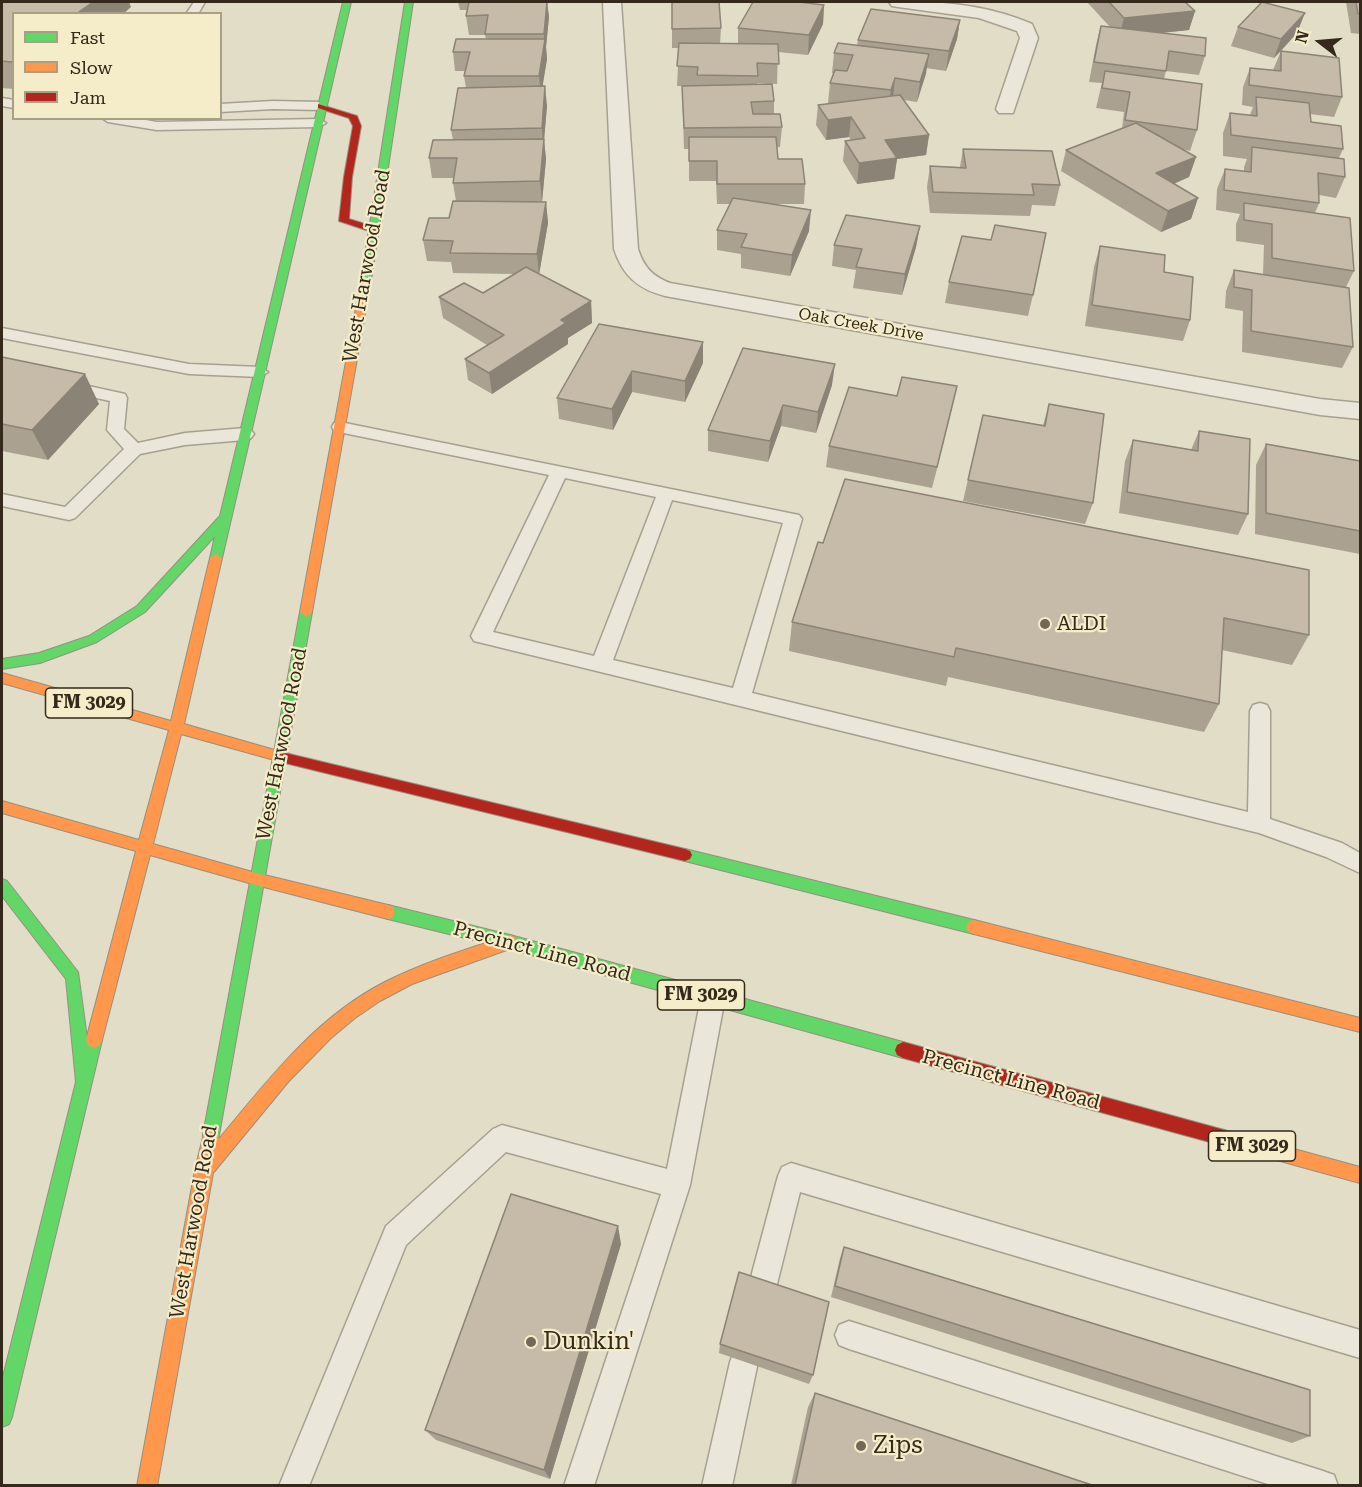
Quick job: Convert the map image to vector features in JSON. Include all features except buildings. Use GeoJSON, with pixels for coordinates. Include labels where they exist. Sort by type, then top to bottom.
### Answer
{"type":"FeatureCollection","features":[{"type":"Feature","properties":{"kind":"main road"},"geometry":{"type":"LineString","coordinates":[[2,1417],[83,1080],[176,728],[347,2]]}},
{"type":"Feature","properties":{"kind":"main road","name":"West Harwood Road"},"geometry":{"type":"LineString","coordinates":[[147,1485],[375,230],[409,2]]}},
{"type":"Feature","properties":{"kind":"main road"},"geometry":{"type":"LineString","coordinates":[[321,106],[353,116],[357,126],[348,177],[344,221],[375,230]]}},
{"type":"Feature","properties":{"kind":"main road"},"geometry":{"type":"LineString","coordinates":[[2,664],[40,658],[93,639],[141,609],[226,517]]}},
{"type":"Feature","properties":{"kind":"main road","name":"FM 3029"},"geometry":{"type":"LineString","coordinates":[[2,678],[279,756],[767,875],[1360,1025]]}},
{"type":"Feature","properties":{"kind":"main road","name":"Precinct Line Road"},"geometry":{"type":"LineString","coordinates":[[2,807],[256,879],[510,942],[1360,1175]]}},
{"type":"Feature","properties":{"kind":"main road"},"geometry":{"type":"LineString","coordinates":[[2,885],[73,977],[83,1080]]}},
{"type":"Feature","properties":{"kind":"main road"},"geometry":{"type":"LineString","coordinates":[[204,1170],[312,1046],[354,1010],[401,981],[510,942]]}},
{"type":"Feature","properties":{"kind":"street","name":"Oak Creek Drive"},"geometry":{"type":"LineString","coordinates":[[612,2],[626,249],[631,266],[646,283],[665,289],[839,322],[1320,407],[1360,411]]}},
{"type":"Feature","properties":{"kind":"street"},"geometry":{"type":"LineString","coordinates":[[898,2],[945,7],[1008,19],[1025,28],[1029,38],[1006,109]]}},
{"type":"Feature","properties":{"kind":"lane"},"geometry":{"type":"LineString","coordinates":[[222,108],[321,106]]}},
{"type":"Feature","properties":{"kind":"lane"},"geometry":{"type":"LineString","coordinates":[[118,120],[158,126],[319,123]]}},
{"type":"Feature","properties":{"kind":"lane"},"geometry":{"type":"LineString","coordinates":[[2,333],[189,369],[260,372]]}},
{"type":"Feature","properties":{"kind":"lane"},"geometry":{"type":"LineString","coordinates":[[55,383],[119,398],[115,430],[134,449]]}},
{"type":"Feature","properties":{"kind":"lane"},"geometry":{"type":"LineString","coordinates":[[340,427],[793,519],[740,698]]}},
{"type":"Feature","properties":{"kind":"lane"},"geometry":{"type":"LineString","coordinates":[[2,500],[69,514],[134,449],[185,439],[245,434]]}},
{"type":"Feature","properties":{"kind":"lane"},"geometry":{"type":"LineString","coordinates":[[559,472],[481,636],[1258,824],[1334,850],[1360,864]]}},
{"type":"Feature","properties":{"kind":"lane"},"geometry":{"type":"LineString","coordinates":[[601,664],[666,493]]}},
{"type":"Feature","properties":{"kind":"lane"},"geometry":{"type":"LineString","coordinates":[[1258,824],[1260,711]]}},
{"type":"Feature","properties":{"kind":"lane"},"geometry":{"type":"LineString","coordinates":[[579,1485],[677,1185],[713,998]]}},
{"type":"Feature","properties":{"kind":"lane"},"geometry":{"type":"LineString","coordinates":[[294,1485],[396,1236],[502,1138],[677,1185]]}},
{"type":"Feature","properties":{"kind":"lane"},"geometry":{"type":"LineString","coordinates":[[761,1292],[791,1176],[1360,1344]]}},
{"type":"Feature","properties":{"kind":"lane"},"geometry":{"type":"LineString","coordinates":[[849,1335],[1323,1485]]}},
{"type":"Feature","properties":{"kind":"lane"},"geometry":{"type":"LineString","coordinates":[[717,1485],[744,1362]]}},
{"type":"Feature","properties":{"kind":"traffic: fast"},"geometry":{"type":"LineString","coordinates":[[216,558],[347,2]]}},
{"type":"Feature","properties":{"kind":"traffic: fast"},"geometry":{"type":"LineString","coordinates":[[366,280],[409,2]]}},
{"type":"Feature","properties":{"kind":"traffic: fast"},"geometry":{"type":"LineString","coordinates":[[2,664],[40,658],[93,639],[141,609],[226,517]]}},
{"type":"Feature","properties":{"kind":"traffic: fast"},"geometry":{"type":"LineString","coordinates":[[211,1135],[306,612]]}},
{"type":"Feature","properties":{"kind":"traffic: fast"},"geometry":{"type":"LineString","coordinates":[[685,855],[974,927]]}},
{"type":"Feature","properties":{"kind":"traffic: fast"},"geometry":{"type":"LineString","coordinates":[[2,885],[73,977],[83,1080]]}},
{"type":"Feature","properties":{"kind":"traffic: fast"},"geometry":{"type":"LineString","coordinates":[[388,912],[510,942],[903,1050]]}},
{"type":"Feature","properties":{"kind":"traffic: fast"},"geometry":{"type":"LineString","coordinates":[[2,1417],[94,1040]]}},
{"type":"Feature","properties":{"kind":"traffic: slow"},"geometry":{"type":"LineString","coordinates":[[306,612],[366,280]]}},
{"type":"Feature","properties":{"kind":"traffic: slow"},"geometry":{"type":"LineString","coordinates":[[94,1040],[176,728],[216,558]]}},
{"type":"Feature","properties":{"kind":"traffic: slow"},"geometry":{"type":"LineString","coordinates":[[2,678],[285,758]]}},
{"type":"Feature","properties":{"kind":"traffic: slow"},"geometry":{"type":"LineString","coordinates":[[2,807],[256,879],[388,912]]}},
{"type":"Feature","properties":{"kind":"traffic: slow"},"geometry":{"type":"LineString","coordinates":[[974,927],[1360,1025]]}},
{"type":"Feature","properties":{"kind":"traffic: slow"},"geometry":{"type":"LineString","coordinates":[[204,1170],[282,1076],[326,1032],[349,1013],[406,979],[510,942]]}},
{"type":"Feature","properties":{"kind":"traffic: slow"},"geometry":{"type":"LineString","coordinates":[[147,1486],[211,1135]]}},
{"type":"Feature","properties":{"kind":"traffic: slow"},"geometry":{"type":"LineString","coordinates":[[1268,1150],[1360,1175]]}},
{"type":"Feature","properties":{"kind":"traffic: jam"},"geometry":{"type":"LineString","coordinates":[[321,106],[353,116],[357,126],[348,177],[344,221],[375,230]]}},
{"type":"Feature","properties":{"kind":"traffic: jam"},"geometry":{"type":"LineString","coordinates":[[285,758],[685,855]]}},
{"type":"Feature","properties":{"kind":"traffic: jam"},"geometry":{"type":"LineString","coordinates":[[903,1050],[1268,1150]]}},
{"type":"Feature","properties":{"kind":"place","name":"ALDI"},"geometry":{"type":"Point","coordinates":[1045,624]}},
{"type":"Feature","properties":{"kind":"place","name":"Dunkin'"},"geometry":{"type":"Point","coordinates":[531,1342]}},
{"type":"Feature","properties":{"kind":"place","name":"Zips"},"geometry":{"type":"Point","coordinates":[861,1446]}}]}
